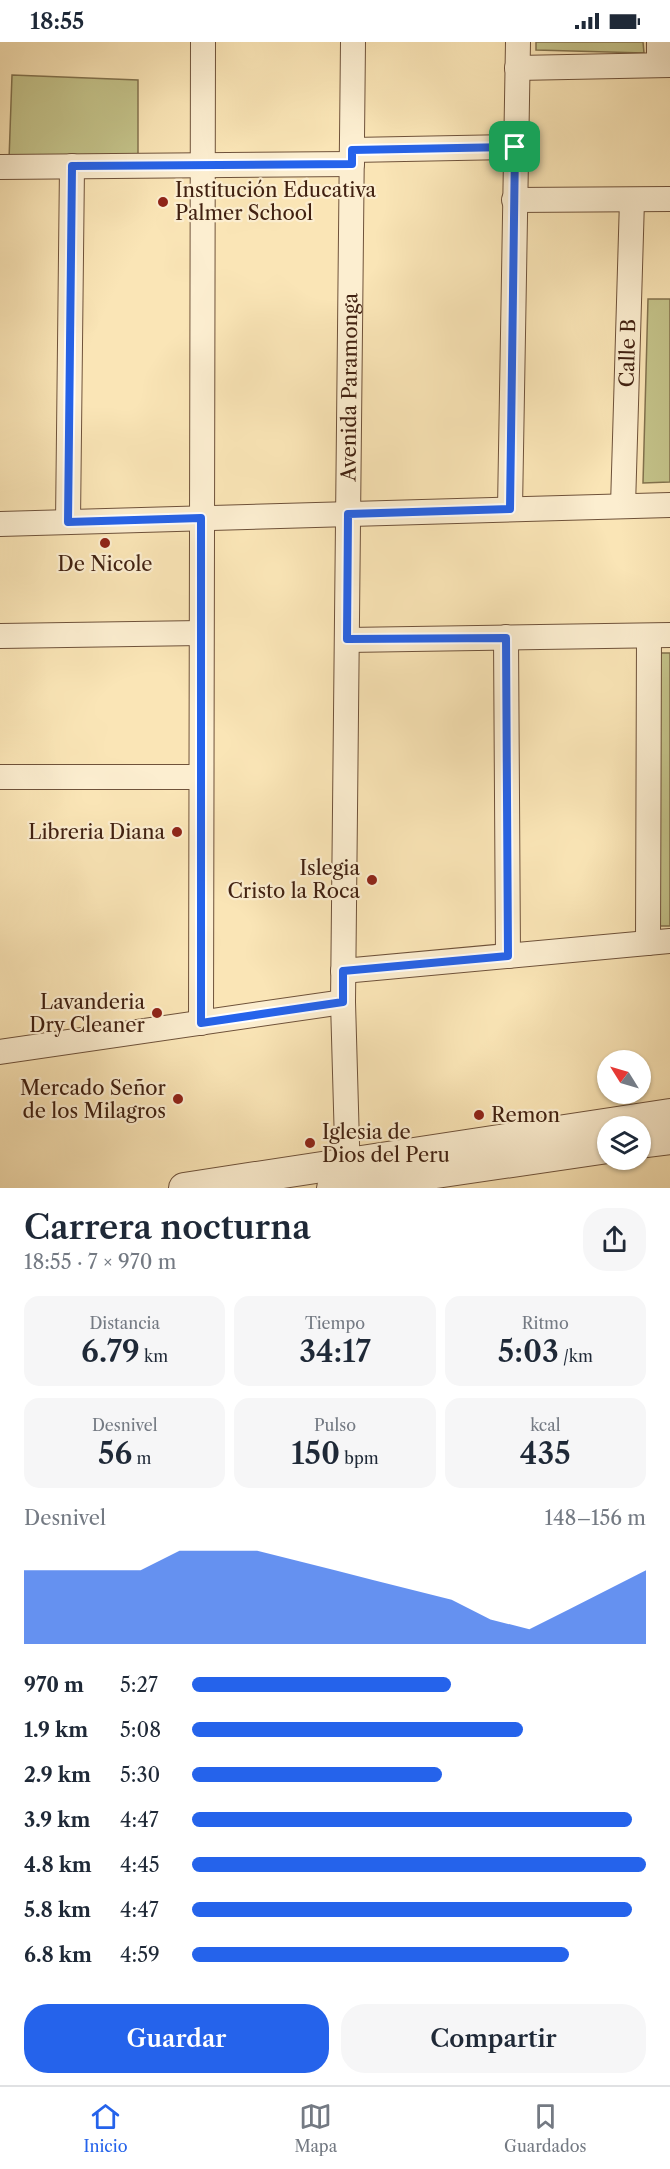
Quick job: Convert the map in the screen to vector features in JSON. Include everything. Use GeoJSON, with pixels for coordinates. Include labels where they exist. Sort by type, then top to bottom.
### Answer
{"type":"FeatureCollection","features":[{"type":"Feature","properties":{"kind":"street"},"geometry":{"type":"LineString","coordinates":[[201,1023],[203,42]]}},
{"type":"Feature","properties":{"kind":"street","name":"Avenida Paramonga"},"geometry":{"type":"LineString","coordinates":[[342,1179],[353,42]]}},
{"type":"Feature","properties":{"kind":"street"},"geometry":{"type":"LineString","coordinates":[[510,509],[518,42]]}},
{"type":"Feature","properties":{"kind":"street"},"geometry":{"type":"LineString","coordinates":[[518,68],[663,57]]}},
{"type":"Feature","properties":{"kind":"street"},"geometry":{"type":"LineString","coordinates":[[0,167],[201,165],[515,147]]}},
{"type":"Feature","properties":{"kind":"street"},"geometry":{"type":"LineString","coordinates":[[68,522],[72,166]]}},
{"type":"Feature","properties":{"kind":"street"},"geometry":{"type":"LineString","coordinates":[[514,200],[670,200]]}},
{"type":"Feature","properties":{"kind":"street","name":"Calle B"},"geometry":{"type":"LineString","coordinates":[[623,506],[632,200]]}},
{"type":"Feature","properties":{"kind":"street"},"geometry":{"type":"LineString","coordinates":[[0,524],[670,505]]}},
{"type":"Feature","properties":{"kind":"street"},"geometry":{"type":"LineString","coordinates":[[0,636],[201,633]]}},
{"type":"Feature","properties":{"kind":"street"},"geometry":{"type":"LineString","coordinates":[[343,971],[659,942],[659,636],[347,639]]}},
{"type":"Feature","properties":{"kind":"street"},"geometry":{"type":"LineString","coordinates":[[506,638],[508,956]]}},
{"type":"Feature","properties":{"kind":"street"},"geometry":{"type":"LineString","coordinates":[[0,777],[201,777]]}},
{"type":"Feature","properties":{"kind":"street"},"geometry":{"type":"LineString","coordinates":[[0,1052],[343,1002]]}},
{"type":"Feature","properties":{"kind":"street"},"geometry":{"type":"LineString","coordinates":[[342,1179],[670,1114]]}},
{"type":"Feature","properties":{"kind":"street"},"geometry":{"type":"LineString","coordinates":[[651,1142],[670,1139]]}},
{"type":"Feature","properties":{"kind":"street"},"geometry":{"type":"LineString","coordinates":[[184,1188],[342,1179],[597,1149]]}},
{"type":"Feature","properties":{"kind":"shaded area"},"geometry":{"type":"Polygon","coordinates":[[[536,42],[643,42],[644,53],[536,50],[536,42]]]}},
{"type":"Feature","properties":{"kind":"shaded area"},"geometry":{"type":"Polygon","coordinates":[[[12,75],[138,80],[138,160],[9,160],[12,75]]]}},
{"type":"Feature","properties":{"kind":"shaded area"},"geometry":{"type":"Polygon","coordinates":[[[648,299],[670,299],[670,482],[643,483],[648,299]]]}},
{"type":"Feature","properties":{"kind":"shaded area"},"geometry":{"type":"Polygon","coordinates":[[[658,653],[670,653],[670,926],[660,926],[658,653]]]}},
{"type":"Feature","properties":{"kind":"place","name":"Institución Educativa Palmer School"},"geometry":{"type":"Point","coordinates":[163,202]}},
{"type":"Feature","properties":{"kind":"place","name":"De Nicole"},"geometry":{"type":"Point","coordinates":[105,543]}},
{"type":"Feature","properties":{"kind":"place","name":"Libreria Diana"},"geometry":{"type":"Point","coordinates":[177,832]}},
{"type":"Feature","properties":{"kind":"place","name":"Islegia Cristo la Roca"},"geometry":{"type":"Point","coordinates":[372,880]}},
{"type":"Feature","properties":{"kind":"place","name":"Lavanderia Dry Cleaner"},"geometry":{"type":"Point","coordinates":[157,1013]}},
{"type":"Feature","properties":{"kind":"place","name":"Mercado Señor de los Milagros"},"geometry":{"type":"Point","coordinates":[178,1099]}},
{"type":"Feature","properties":{"kind":"place","name":"Remon"},"geometry":{"type":"Point","coordinates":[479,1115]}},
{"type":"Feature","properties":{"kind":"place","name":"Iglesia de Dios del Peru"},"geometry":{"type":"Point","coordinates":[310,1143]}},
{"type":"Feature","properties":{"kind":"route"},"geometry":{"type":"LineString","coordinates":[[515,147],[510,509],[348,514],[347,639],[506,638],[508,956],[343,971],[343,1002],[201,1023],[201,518],[68,522],[72,166],[352,164],[352,150],[515,147]]}}]}
